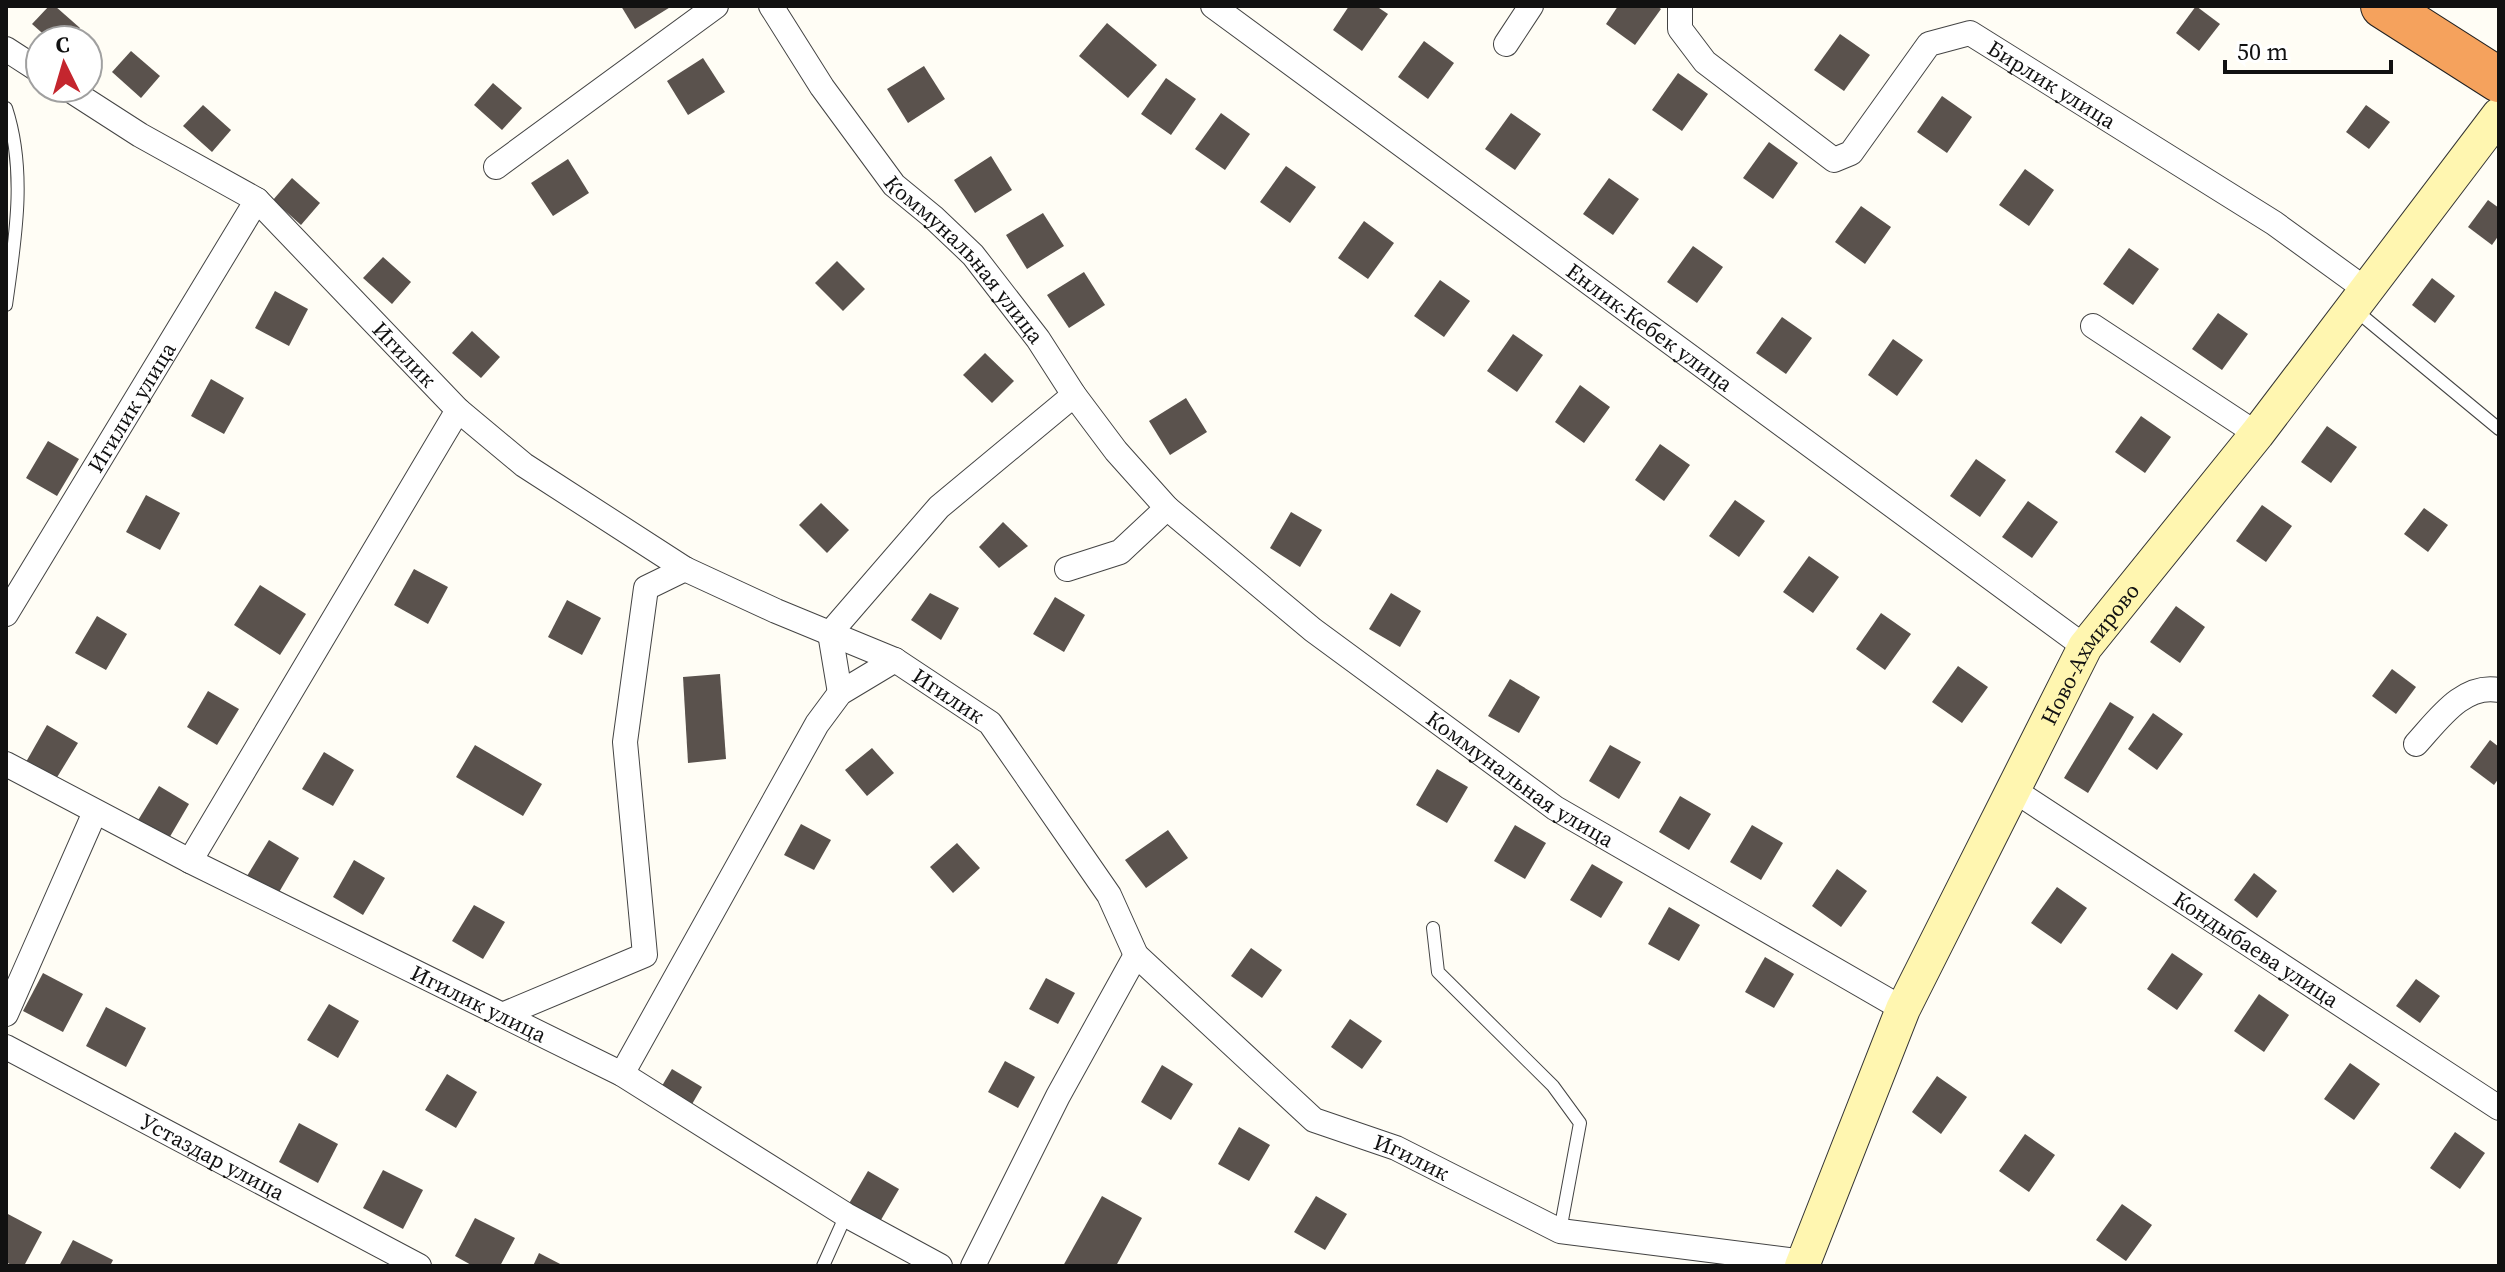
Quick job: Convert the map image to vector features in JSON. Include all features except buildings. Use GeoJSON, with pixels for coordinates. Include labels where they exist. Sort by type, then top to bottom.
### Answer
{"type":"FeatureCollection","features":[{"type":"Feature","properties":{"kind":"highway"},"geometry":{"type":"LineString","coordinates":[[2383,6],[2499,80]]}},
{"type":"Feature","properties":{"kind":"street"},"geometry":{"type":"LineString","coordinates":[[496,167],[716,6]]}},
{"type":"Feature","properties":{"kind":"street","name":"Коммунальная улица"},"geometry":{"type":"LineString","coordinates":[[771,6],[822,87],[894,185],[973,255],[1038,339],[1074,395],[1116,451],[1167,508],[1313,630],[1555,808],[1903,1009]]}},
{"type":"Feature","properties":{"kind":"street","name":"Енлик-Кебек улица"},"geometry":{"type":"LineString","coordinates":[[1213,6],[2085,647]]}},
{"type":"Feature","properties":{"kind":"street"},"geometry":{"type":"LineString","coordinates":[[1506,44],[1531,6]]}},
{"type":"Feature","properties":{"kind":"street","name":"Бирлик улица"},"geometry":{"type":"LineString","coordinates":[[1680,6],[1680,29],[1705,62],[1834,160],[1851,153],[1929,44],[1970,33],[2274,223],[2358,298]]}},
{"type":"Feature","properties":{"kind":"street"},"geometry":{"type":"LineString","coordinates":[[6,49],[24,61]]}},
{"type":"Feature","properties":{"kind":"street","name":"Игилик"},"geometry":{"type":"LineString","coordinates":[[92,104],[140,135],[257,200],[458,410],[524,465],[685,569],[895,660],[990,723],[1109,895],[1136,955],[1314,1120],[1396,1148],[1560,1231],[1803,1264]]}},
{"type":"Feature","properties":{"kind":"street","name":"Ново-Ахмирово"},"geometry":{"type":"LineString","coordinates":[[1803,1264],[1903,1009],[2085,647],[2257,434],[2499,115]]}},
{"type":"Feature","properties":{"kind":"street","name":"Игилик улица"},"geometry":{"type":"LineString","coordinates":[[6,614],[257,200]]}},
{"type":"Feature","properties":{"kind":"street"},"geometry":{"type":"LineString","coordinates":[[2093,326],[2257,434]]}},
{"type":"Feature","properties":{"kind":"street"},"geometry":{"type":"LineString","coordinates":[[840,693],[830,633],[939,507],[1074,395]]}},
{"type":"Feature","properties":{"kind":"street"},"geometry":{"type":"LineString","coordinates":[[190,861],[458,410]]}},
{"type":"Feature","properties":{"kind":"street"},"geometry":{"type":"LineString","coordinates":[[1067,569],[1120,552],[1167,508]]}},
{"type":"Feature","properties":{"kind":"street"},"geometry":{"type":"LineString","coordinates":[[502,1015],[645,955],[625,742],[646,588],[685,569]]}},
{"type":"Feature","properties":{"kind":"street"},"geometry":{"type":"LineString","coordinates":[[622,1074],[817,724],[840,693],[895,660]]}},
{"type":"Feature","properties":{"kind":"street"},"geometry":{"type":"LineString","coordinates":[[2416,744],[2455,702],[2486,688],[2499,690]]}},
{"type":"Feature","properties":{"kind":"street","name":"Игилик улица"},"geometry":{"type":"LineString","coordinates":[[6,764],[190,861],[622,1074],[846,1215],[940,1266]]}},
{"type":"Feature","properties":{"kind":"street","name":"Кондыбаева улица"},"geometry":{"type":"LineString","coordinates":[[2012,789],[2499,1108]]}},
{"type":"Feature","properties":{"kind":"street"},"geometry":{"type":"LineString","coordinates":[[6,1014],[95,812]]}},
{"type":"Feature","properties":{"kind":"street"},"geometry":{"type":"LineString","coordinates":[[973,1266],[1058,1096],[1136,955]]}},
{"type":"Feature","properties":{"kind":"street","name":"Устаздар улица"},"geometry":{"type":"LineString","coordinates":[[6,1047],[419,1266]]}},
{"type":"Feature","properties":{"kind":"lane"},"geometry":{"type":"LineString","coordinates":[[6,108],[11,122],[19,190],[6,305]]}},
{"type":"Feature","properties":{"kind":"lane"},"geometry":{"type":"LineString","coordinates":[[2358,298],[2499,429]]}},
{"type":"Feature","properties":{"kind":"lane"},"geometry":{"type":"LineString","coordinates":[[1433,928],[1438,972],[1553,1086],[1580,1123],[1560,1231]]}},
{"type":"Feature","properties":{"kind":"lane"},"geometry":{"type":"LineString","coordinates":[[823,1266],[846,1215]]}}]}
